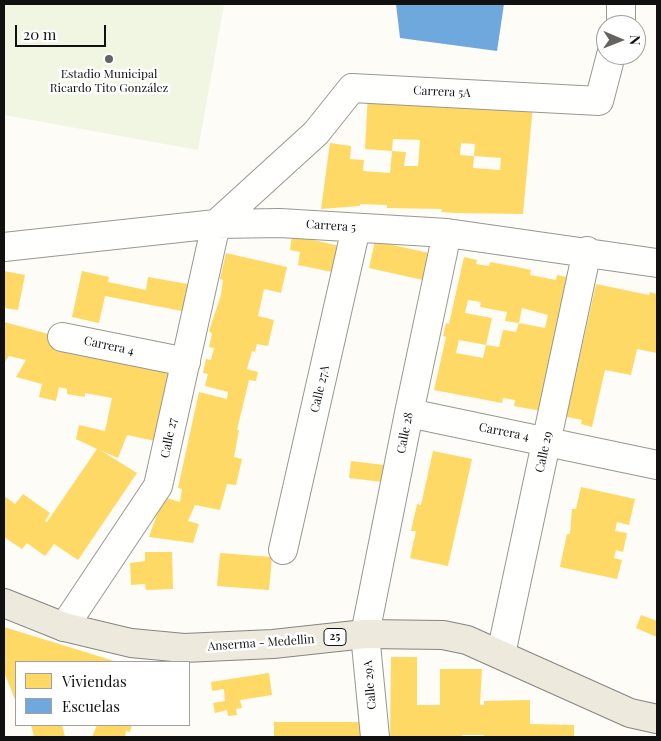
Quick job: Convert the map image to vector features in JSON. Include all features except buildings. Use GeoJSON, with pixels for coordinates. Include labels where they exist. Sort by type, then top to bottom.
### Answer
{"type":"FeatureCollection","features":[{"type":"Feature","properties":{"kind":"main road","name":"Anserma - Medellin"},"geometry":{"type":"LineString","coordinates":[[4,603],[64,627],[131,643],[184,648],[273,644],[366,634],[443,634],[467,640],[501,654],[630,713],[657,719]]}},
{"type":"Feature","properties":{"kind":"street"},"geometry":{"type":"LineString","coordinates":[[216,224],[316,133],[352,88],[600,101],[609,65]]}},
{"type":"Feature","properties":{"kind":"street","name":"Carrera 5A"},"geometry":{"type":"LineString","coordinates":[[352,88],[531,97]]}},
{"type":"Feature","properties":{"kind":"street","name":"Carrera 5"},"geometry":{"type":"LineString","coordinates":[[4,247],[216,224],[280,222],[447,233],[587,251],[657,263]]}},
{"type":"Feature","properties":{"kind":"street","name":"Calle 27"},"geometry":{"type":"LineString","coordinates":[[64,627],[158,486],[216,224]]}},
{"type":"Feature","properties":{"kind":"street","name":"Calle 27A"},"geometry":{"type":"LineString","coordinates":[[284,550],[356,228]]}},
{"type":"Feature","properties":{"kind":"street","name":"Calle 28"},"geometry":{"type":"LineString","coordinates":[[366,634],[408,413],[447,233]]}},
{"type":"Feature","properties":{"kind":"street","name":"Calle 29"},"geometry":{"type":"LineString","coordinates":[[501,654],[587,251]]}},
{"type":"Feature","properties":{"kind":"street","name":"Carrera 4"},"geometry":{"type":"LineString","coordinates":[[62,337],[186,362]]}},
{"type":"Feature","properties":{"kind":"street","name":"Carrera 4"},"geometry":{"type":"LineString","coordinates":[[408,413],[657,464]]}},
{"type":"Feature","properties":{"kind":"street","name":"Calle 29A"},"geometry":{"type":"LineString","coordinates":[[366,634],[375,737]]}},
{"type":"Feature","properties":{"kind":"green space","name":"Estadio Municipal Ricardo Tito González"},"geometry":{"type":"Polygon","coordinates":[[[4,4],[224,4],[198,150],[4,115],[4,4]]]}},
{"type":"Feature","properties":{"kind":"place","name":"Estadio Municipal Ricardo Tito González"},"geometry":{"type":"Point","coordinates":[109,59]}}]}
